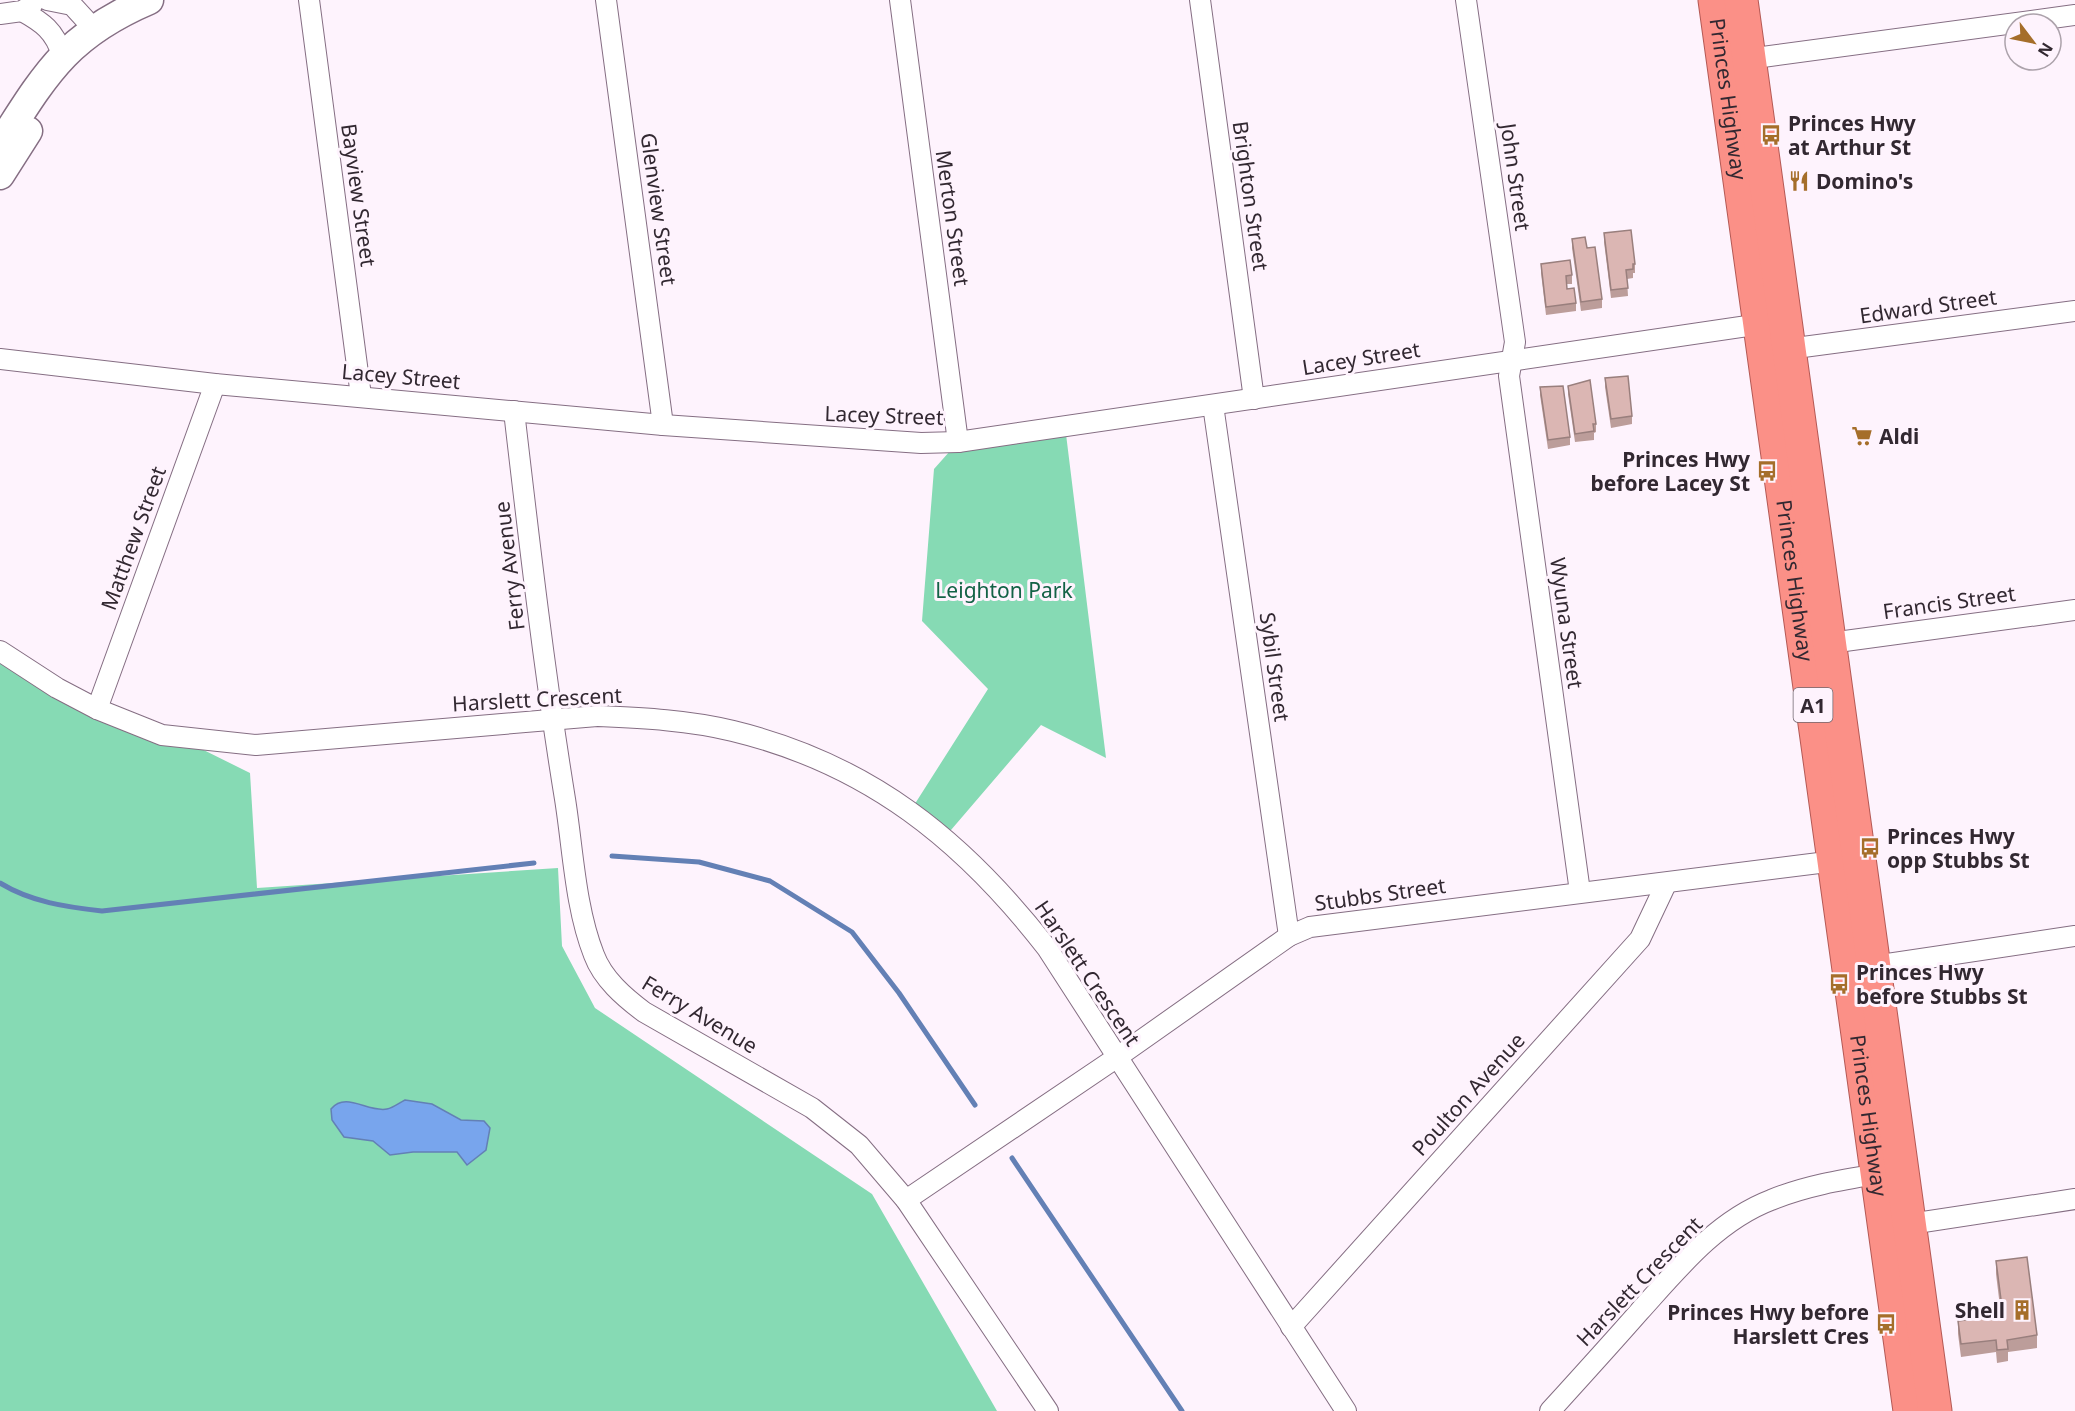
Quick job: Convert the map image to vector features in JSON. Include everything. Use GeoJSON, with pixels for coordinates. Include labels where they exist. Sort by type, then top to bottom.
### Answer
{"type":"FeatureCollection","features":[{"type":"Feature","properties":{"kind":"highway","name":"Princes Highway"},"geometry":{"type":"LineString","coordinates":[[1715,0],[1910,1411]]}},
{"type":"Feature","properties":{"kind":"highway","name":"Princes Highway"},"geometry":{"type":"LineString","coordinates":[[1741,0],[1935,1411]]}},
{"type":"Feature","properties":{"kind":"main road"},"geometry":{"type":"LineString","coordinates":[[0,145],[44,77],[62,55],[94,29],[120,12],[149,0]]}},
{"type":"Feature","properties":{"kind":"main road"},"geometry":{"type":"LineString","coordinates":[[0,175],[94,29]]}},
{"type":"Feature","properties":{"kind":"street"},"geometry":{"type":"LineString","coordinates":[[0,14],[22,10],[45,0],[72,5],[94,29]]}},
{"type":"Feature","properties":{"kind":"street","name":"Bayview Street"},"geometry":{"type":"LineString","coordinates":[[309,0],[361,396]]}},
{"type":"Feature","properties":{"kind":"street","name":"Glenview Street"},"geometry":{"type":"LineString","coordinates":[[606,0],[663,425]]}},
{"type":"Feature","properties":{"kind":"street","name":"Merton Street"},"geometry":{"type":"LineString","coordinates":[[900,0],[958,442]]}},
{"type":"Feature","properties":{"kind":"street","name":"Brighton Street"},"geometry":{"type":"LineString","coordinates":[[1200,0],[1254,399]]}},
{"type":"Feature","properties":{"kind":"street","name":"John Street"},"geometry":{"type":"LineString","coordinates":[[1466,0],[1515,342],[1511,360]]}},
{"type":"Feature","properties":{"kind":"street"},"geometry":{"type":"LineString","coordinates":[[22,10],[45,24],[54,35],[62,55]]}},
{"type":"Feature","properties":{"kind":"street"},"geometry":{"type":"LineString","coordinates":[[1748,59],[2075,15]]}},
{"type":"Feature","properties":{"kind":"street","name":"Edward Street"},"geometry":{"type":"LineString","coordinates":[[1788,349],[2075,311]]}},
{"type":"Feature","properties":{"kind":"street","name":"Lacey Street"},"geometry":{"type":"LineString","coordinates":[[0,359],[215,384],[663,425],[882,442],[958,442],[1761,324]]}},
{"type":"Feature","properties":{"kind":"street","name":"Wyuna Street"},"geometry":{"type":"LineString","coordinates":[[1511,360],[1509,376],[1580,892]]}},
{"type":"Feature","properties":{"kind":"street","name":"Matthew Street"},"geometry":{"type":"LineString","coordinates":[[97,709],[215,384]]}},
{"type":"Feature","properties":{"kind":"street","name":"Sybil Street"},"geometry":{"type":"LineString","coordinates":[[1213,405],[1289,936]]}},
{"type":"Feature","properties":{"kind":"street","name":"Ferry Avenue"},"geometry":{"type":"LineString","coordinates":[[514,411],[552,720],[586,932],[594,957],[607,978],[626,999],[644,1012],[812,1108],[859,1145],[906,1200],[1048,1411]]}},
{"type":"Feature","properties":{"kind":"street","name":"Francis Street"},"geometry":{"type":"LineString","coordinates":[[1830,643],[2075,610]]}},
{"type":"Feature","properties":{"kind":"street","name":"Harslett Crescent"},"geometry":{"type":"LineString","coordinates":[[0,651],[57,688],[97,709],[162,735],[255,745],[597,716],[644,718],[731,730],[815,759],[885,794],[945,837],[1019,912],[1047,948],[1346,1411]]}},
{"type":"Feature","properties":{"kind":"street","name":"Stubbs Street"},"geometry":{"type":"LineString","coordinates":[[906,1200],[1116,1058],[1289,936],[1310,927],[1835,861]]}},
{"type":"Feature","properties":{"kind":"street","name":"Poulton Avenue"},"geometry":{"type":"LineString","coordinates":[[1291,1328],[1640,939],[1666,884]]}},
{"type":"Feature","properties":{"kind":"street"},"geometry":{"type":"LineString","coordinates":[[1874,966],[2075,936]]}},
{"type":"Feature","properties":{"kind":"street","name":"Harslett Crescent"},"geometry":{"type":"LineString","coordinates":[[1550,1411],[1678,1269],[1709,1239],[1739,1216],[1770,1200],[1807,1188],[1877,1174]]}},
{"type":"Feature","properties":{"kind":"street"},"geometry":{"type":"LineString","coordinates":[[1910,1224],[2075,1199]]}},
{"type":"Feature","properties":{"kind":"green space","name":"Leighton Park"},"geometry":{"type":"Polygon","coordinates":[[[1065,426],[1106,758],[1041,725],[945,837],[911,810],[988,689],[922,621],[934,469],[958,442],[1065,426]]]}},
{"type":"Feature","properties":{"kind":"green space"},"geometry":{"type":"Polygon","coordinates":[[[0,649],[250,773],[257,888],[558,868],[562,946],[595,1008],[872,1194],[997,1411],[0,1411],[0,649]]]}},
{"type":"Feature","properties":{"kind":"water"},"geometry":{"type":"Polygon","coordinates":[[[405,1100],[432,1104],[461,1120],[484,1121],[490,1128],[486,1150],[467,1165],[457,1152],[413,1152],[390,1155],[373,1141],[344,1137],[332,1120],[331,1109],[343,1102],[380,1109],[389,1108],[405,1100]]]}},
{"type":"Feature","properties":{"kind":"building"},"geometry":{"type":"Polygon","coordinates":[[[1631,230],[1635,264],[1633,264],[1633,269],[1626,270],[1628,288],[1611,290],[1604,233],[1631,230]]]}},
{"type":"Feature","properties":{"kind":"building"},"geometry":{"type":"Polygon","coordinates":[[[1585,237],[1587,248],[1595,247],[1602,299],[1581,302],[1572,239],[1585,237]]]}},
{"type":"Feature","properties":{"kind":"building"},"geometry":{"type":"Polygon","coordinates":[[[1570,260],[1572,275],[1566,276],[1567,289],[1574,288],[1576,303],[1546,307],[1541,264],[1570,260]]]}},
{"type":"Feature","properties":{"kind":"building"},"geometry":{"type":"Polygon","coordinates":[[[1628,376],[1632,416],[1611,419],[1605,378],[1628,376]]]}},
{"type":"Feature","properties":{"kind":"building"},"geometry":{"type":"Polygon","coordinates":[[[1590,380],[1596,424],[1593,424],[1594,431],[1575,434],[1568,386],[1590,380]]]}},
{"type":"Feature","properties":{"kind":"building"},"geometry":{"type":"Polygon","coordinates":[[[1563,386],[1570,437],[1548,440],[1540,387],[1563,386]]]}},
{"type":"Feature","properties":{"kind":"building","name":"Shell"},"geometry":{"type":"Polygon","coordinates":[[[2027,1257],[2037,1335],[2007,1340],[2008,1349],[1997,1350],[1996,1340],[1961,1344],[1958,1321],[2003,1315],[1996,1261],[2027,1257]]]}},
{"type":"Feature","properties":{"kind":"waterway"},"geometry":{"type":"LineString","coordinates":[[612,856],[699,862],[770,881],[852,932],[899,993],[975,1105]]}},
{"type":"Feature","properties":{"kind":"waterway"},"geometry":{"type":"LineString","coordinates":[[0,883],[36,899],[102,911],[534,863]]}},
{"type":"Feature","properties":{"kind":"waterway"},"geometry":{"type":"LineString","coordinates":[[1012,1158],[1182,1411]]}},
{"type":"Feature","properties":{"kind":"place","name":"Princes Hwy at Arthur St"},"geometry":{"type":"Point","coordinates":[1771,135]}},
{"type":"Feature","properties":{"kind":"place","name":"Domino's"},"geometry":{"type":"Point","coordinates":[1799,181]}},
{"type":"Feature","properties":{"kind":"place","name":"Aldi"},"geometry":{"type":"Point","coordinates":[1862,436]}},
{"type":"Feature","properties":{"kind":"place","name":"Princes Hwy before Lacey St"},"geometry":{"type":"Point","coordinates":[1767,471]}},
{"type":"Feature","properties":{"kind":"place","name":"Princes Hwy opp Stubbs St"},"geometry":{"type":"Point","coordinates":[1870,848]}},
{"type":"Feature","properties":{"kind":"place","name":"Princes Hwy before Stubbs St"},"geometry":{"type":"Point","coordinates":[1839,984]}},
{"type":"Feature","properties":{"kind":"place","name":"Shell"},"geometry":{"type":"Point","coordinates":[2022,1310]}},
{"type":"Feature","properties":{"kind":"place","name":"Princes Hwy before Harslett Cres"},"geometry":{"type":"Point","coordinates":[1886,1324]}}]}
